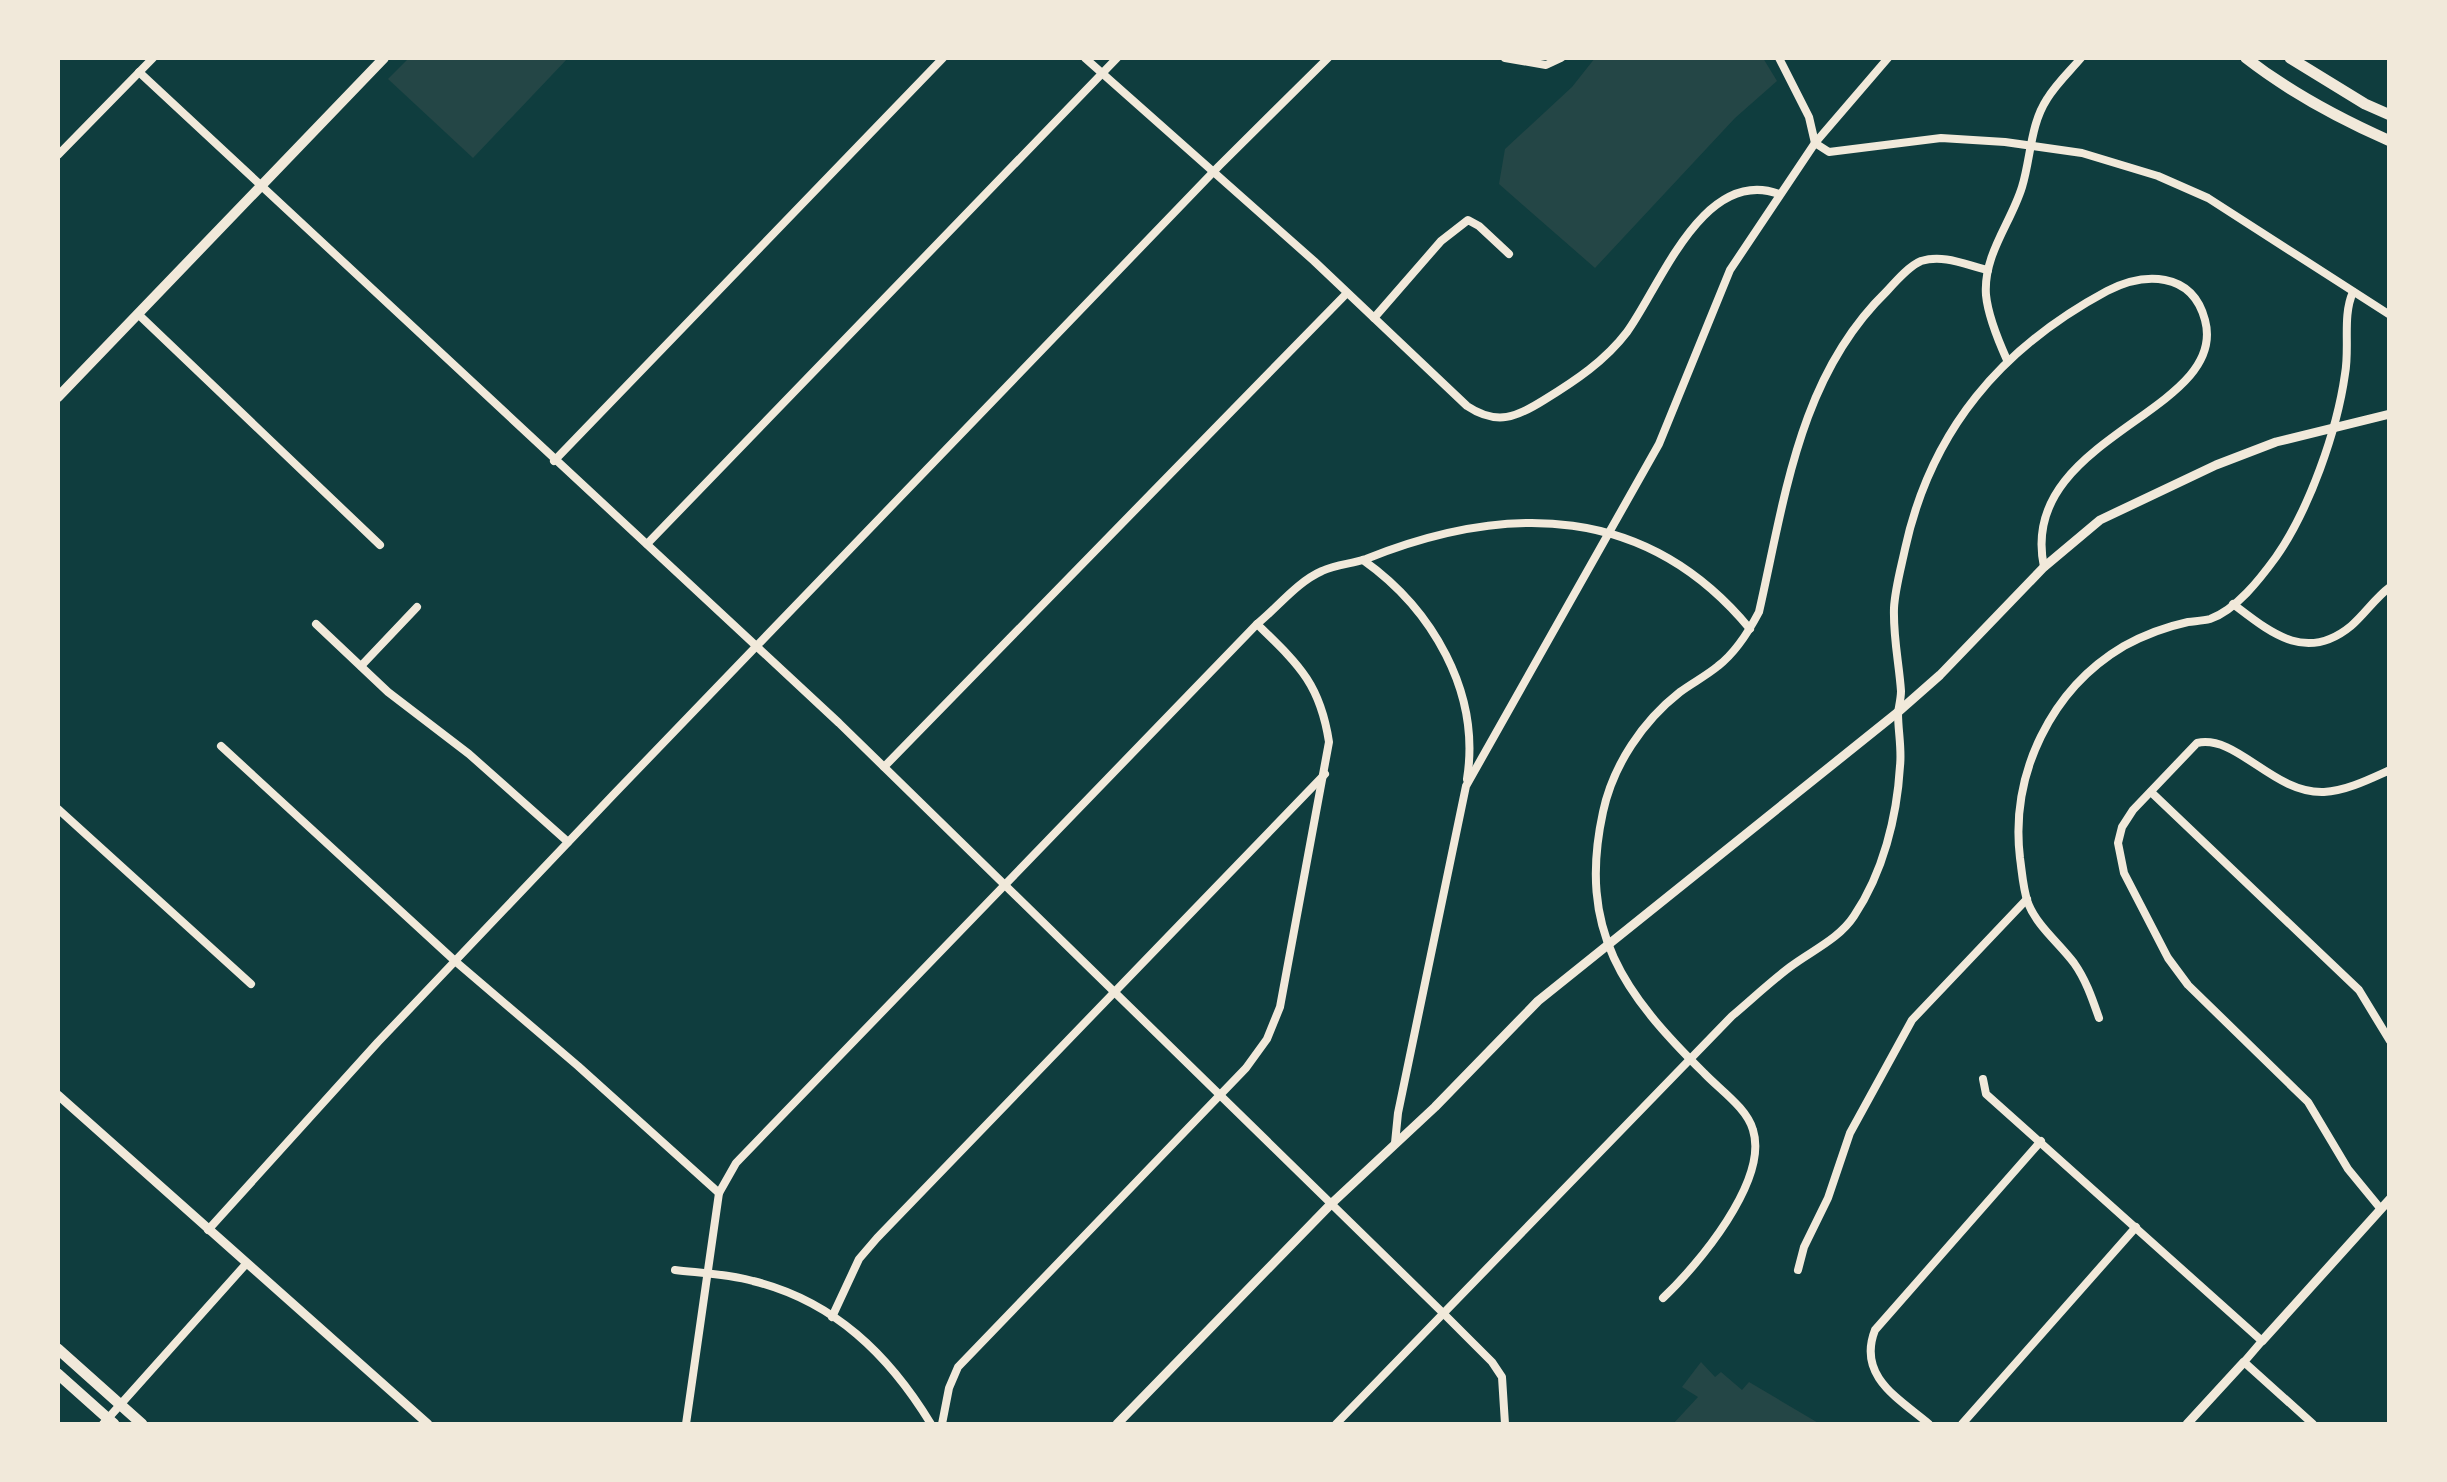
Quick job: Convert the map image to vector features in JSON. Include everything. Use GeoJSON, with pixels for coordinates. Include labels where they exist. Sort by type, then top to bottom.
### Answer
{"type":"FeatureCollection","features":[{"type":"Feature","properties":{"kind":"main road"},"geometry":{"type":"LineString","coordinates":[[58,396],[384,58]]}},
{"type":"Feature","properties":{"kind":"main road"},"geometry":{"type":"LineString","coordinates":[[2246,58],[2300,96],[2390,141]]}},
{"type":"Feature","properties":{"kind":"main road"},"geometry":{"type":"LineString","coordinates":[[2290,58],[2390,115]]}},
{"type":"Feature","properties":{"kind":"main road"},"geometry":{"type":"LineString","coordinates":[[58,1349],[142,1424]]}},
{"type":"Feature","properties":{"kind":"main road"},"geometry":{"type":"LineString","coordinates":[[58,1374],[108,1423]]}},
{"type":"Feature","properties":{"kind":"street"},"geometry":{"type":"LineString","coordinates":[[58,155],[152,58]]}},
{"type":"Feature","properties":{"kind":"street"},"geometry":{"type":"LineString","coordinates":[[554,461],[943,58]]}},
{"type":"Feature","properties":{"kind":"street"},"geometry":{"type":"LineString","coordinates":[[1085,58],[1467,406],[1497,418],[1518,416],[1600,362],[1628,330],[1678,244],[1705,216],[1743,190],[1763,188],[1779,194]]}},
{"type":"Feature","properties":{"kind":"street"},"geometry":{"type":"LineString","coordinates":[[648,544],[1118,58]]}},
{"type":"Feature","properties":{"kind":"street"},"geometry":{"type":"LineString","coordinates":[[208,1230],[568,842],[1213,172],[1328,58]]}},
{"type":"Feature","properties":{"kind":"street"},"geometry":{"type":"LineString","coordinates":[[1505,58],[1546,65],[1562,58]]}},
{"type":"Feature","properties":{"kind":"street"},"geometry":{"type":"LineString","coordinates":[[1780,58],[1809,116],[1815,144],[1829,152],[1940,138],[2082,154],[2158,176],[2208,198],[2390,315]]}},
{"type":"Feature","properties":{"kind":"street"},"geometry":{"type":"LineString","coordinates":[[1466,786],[1659,444],[1730,270],[1815,144],[1888,58]]}},
{"type":"Feature","properties":{"kind":"street"},"geometry":{"type":"LineString","coordinates":[[2007,360],[1986,296],[1988,270],[2023,184],[2028,146],[2046,100],[2082,58]]}},
{"type":"Feature","properties":{"kind":"street"},"geometry":{"type":"LineString","coordinates":[[139,72],[554,461],[758,646],[1443,1313],[1502,1377],[1505,1424]]}},
{"type":"Feature","properties":{"kind":"street"},"geometry":{"type":"LineString","coordinates":[[1374,318],[1441,241],[1468,220],[1509,254]]}},
{"type":"Feature","properties":{"kind":"street"},"geometry":{"type":"LineString","coordinates":[[1662,1298],[1712,1245],[1740,1195],[1756,1153],[1755,1135],[1748,1118],[1642,1009],[1622,977],[1608,946],[1598,893],[1596,858],[1602,814],[1614,778],[1632,744],[1654,716],[1720,665],[1759,612],[1790,470],[1808,411],[1831,363],[1876,301],[1917,262],[1942,257],[1988,270]]}},
{"type":"Feature","properties":{"kind":"street"},"geometry":{"type":"LineString","coordinates":[[1336,1424],[1732,1016],[1854,918],[1876,874],[1896,813],[1901,692],[1894,650],[1894,604],[1912,518],[1939,449],[2007,360],[2095,298],[2138,278],[2159,278],[2178,285],[2193,298],[2206,322],[2206,350],[2199,367],[2180,387],[2086,456],[2066,478],[2048,509],[2042,530],[2044,567]]}},
{"type":"Feature","properties":{"kind":"street"},"geometry":{"type":"LineString","coordinates":[[2100,1018],[2076,965],[2038,920],[2027,900],[2018,830],[2022,794],[2038,742],[2056,710],[2093,669],[2123,647],[2157,631],[2212,618],[2233,604],[2268,568],[2297,522],[2333,427],[2345,376],[2347,305],[2353,292]]}},
{"type":"Feature","properties":{"kind":"street"},"geometry":{"type":"LineString","coordinates":[[884,767],[1346,293]]}},
{"type":"Feature","properties":{"kind":"street"},"geometry":{"type":"LineString","coordinates":[[138,314],[380,545]]}},
{"type":"Feature","properties":{"kind":"street"},"geometry":{"type":"LineString","coordinates":[[1117,1424],[1331,1204],[1395,1147],[1538,1001],[1898,712],[1940,675],[2044,567],[2100,520],[2216,465],[2276,442],[2390,414]]}},
{"type":"Feature","properties":{"kind":"street"},"geometry":{"type":"LineString","coordinates":[[686,1424],[719,1193],[736,1163],[1257,624],[1324,570],[1408,542],[1478,526],[1547,524],[1610,532],[1640,542],[1692,572],[1711,586],[1750,628]]}},
{"type":"Feature","properties":{"kind":"street"},"geometry":{"type":"LineString","coordinates":[[1363,560],[1417,608],[1448,658],[1466,714],[1469,753],[1466,786],[1402,1093],[1395,1147]]}},
{"type":"Feature","properties":{"kind":"street"},"geometry":{"type":"LineString","coordinates":[[2233,604],[2283,638],[2302,644],[2330,640],[2352,625],[2390,587]]}},
{"type":"Feature","properties":{"kind":"street"},"geometry":{"type":"LineString","coordinates":[[361,666],[417,607]]}},
{"type":"Feature","properties":{"kind":"street"},"geometry":{"type":"LineString","coordinates":[[316,624],[388,692],[469,754],[568,842]]}},
{"type":"Feature","properties":{"kind":"street"},"geometry":{"type":"LineString","coordinates":[[942,1424],[949,1388],[958,1368],[1220,1096],[1267,1040],[1280,1007],[1329,742],[1324,710],[1302,668],[1257,624]]}},
{"type":"Feature","properties":{"kind":"street"},"geometry":{"type":"LineString","coordinates":[[2380,1208],[2348,1169],[2308,1102],[2188,986],[2168,958],[2119,856],[2122,827],[2189,749],[2206,741],[2217,741],[2284,785],[2306,791],[2326,792],[2390,770]]}},
{"type":"Feature","properties":{"kind":"street"},"geometry":{"type":"LineString","coordinates":[[221,746],[455,961],[587,1073],[719,1193]]}},
{"type":"Feature","properties":{"kind":"street"},"geometry":{"type":"LineString","coordinates":[[832,1317],[859,1260],[877,1238],[1325,774]]}},
{"type":"Feature","properties":{"kind":"street"},"geometry":{"type":"LineString","coordinates":[[2151,792],[2359,990],[2390,1041]]}},
{"type":"Feature","properties":{"kind":"street"},"geometry":{"type":"LineString","coordinates":[[58,809],[251,984]]}},
{"type":"Feature","properties":{"kind":"street"},"geometry":{"type":"LineString","coordinates":[[1798,1270],[1850,1133],[1912,1020],[2027,900]]}},
{"type":"Feature","properties":{"kind":"street"},"geometry":{"type":"LineString","coordinates":[[1983,1078],[1986,1094],[2262,1341]]}},
{"type":"Feature","properties":{"kind":"street"},"geometry":{"type":"LineString","coordinates":[[58,1095],[428,1424]]}},
{"type":"Feature","properties":{"kind":"street"},"geometry":{"type":"LineString","coordinates":[[1929,1424],[1883,1384],[1869,1356],[1879,1322],[2041,1141]]}},
{"type":"Feature","properties":{"kind":"street"},"geometry":{"type":"LineString","coordinates":[[2187,1424],[2390,1199]]}},
{"type":"Feature","properties":{"kind":"street"},"geometry":{"type":"LineString","coordinates":[[1962,1424],[2136,1227]]}},
{"type":"Feature","properties":{"kind":"street"},"geometry":{"type":"LineString","coordinates":[[108,1423],[246,1264]]}},
{"type":"Feature","properties":{"kind":"street"},"geometry":{"type":"LineString","coordinates":[[675,1270],[768,1285],[832,1317],[872,1345],[888,1362],[930,1424]]}},
{"type":"Feature","properties":{"kind":"street"},"geometry":{"type":"LineString","coordinates":[[2244,1362],[2313,1424]]}},
{"type":"Feature","properties":{"kind":"shaded area"},"geometry":{"type":"Polygon","coordinates":[[[409,58],[568,58],[473,158],[388,79],[409,58]]]}},
{"type":"Feature","properties":{"kind":"shaded area"},"geometry":{"type":"Polygon","coordinates":[[[1595,58],[1763,58],[1777,81],[1735,118],[1595,268],[1499,184],[1505,149],[1572,87],[1595,58]]]}},
{"type":"Feature","properties":{"kind":"shaded area"},"geometry":{"type":"Polygon","coordinates":[[[1701,1362],[1715,1377],[1721,1372],[1742,1390],[1749,1382],[1820,1424],[1673,1424],[1698,1397],[1682,1387],[1701,1362]]]}}]}
